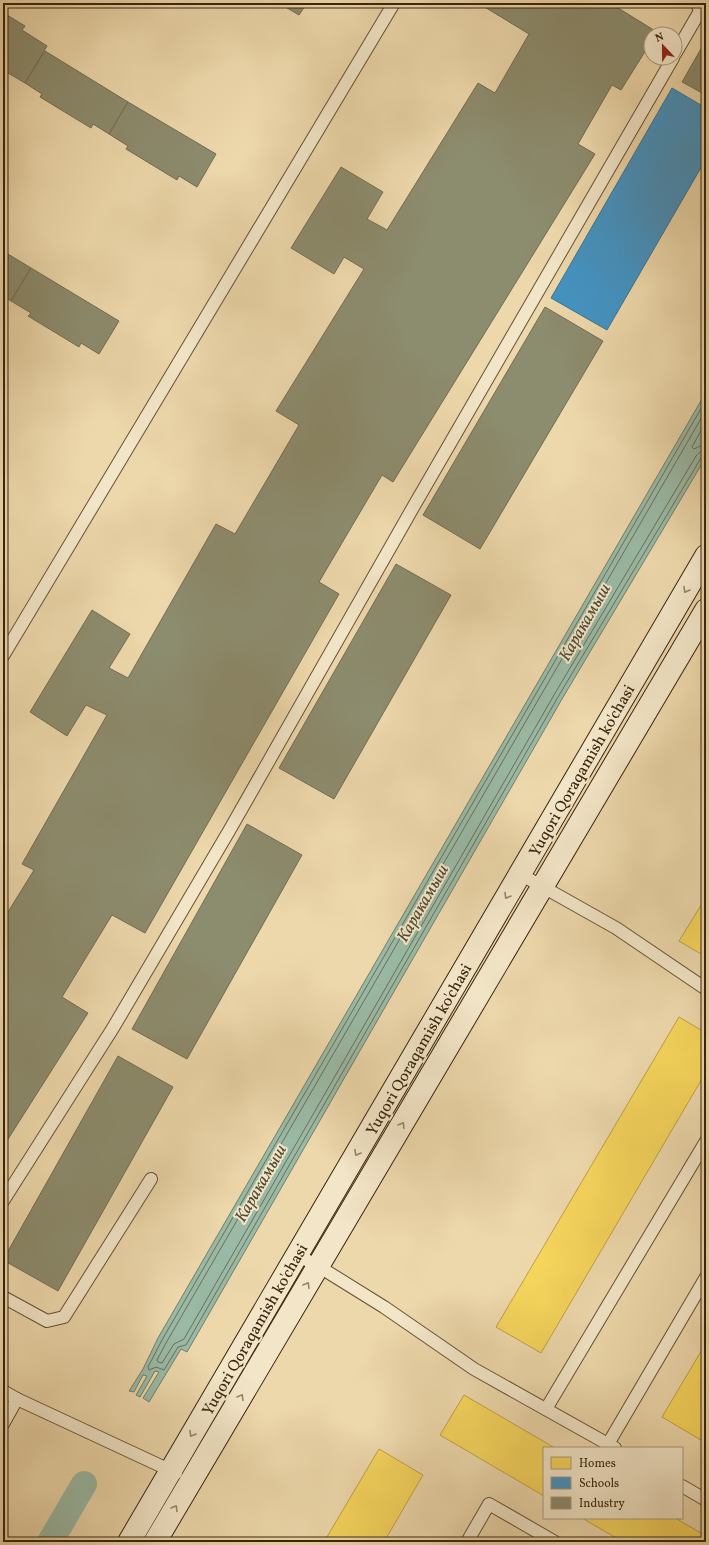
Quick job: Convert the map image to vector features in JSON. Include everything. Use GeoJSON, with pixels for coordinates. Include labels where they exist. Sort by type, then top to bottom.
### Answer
{"type":"FeatureCollection","features":[{"type":"Feature","properties":{"kind":"main road","name":"Yuqori Qoraqamish ko'chasi"},"geometry":{"type":"LineString","coordinates":[[129,1542],[706,556]]}},
{"type":"Feature","properties":{"kind":"main road","name":"Yuqori Qoraqamish ko'chasi"},"geometry":{"type":"LineString","coordinates":[[155,1542],[706,610]]}},
{"type":"Feature","properties":{"kind":"lane"},"geometry":{"type":"LineString","coordinates":[[3,656],[394,3]]}},
{"type":"Feature","properties":{"kind":"lane"},"geometry":{"type":"LineString","coordinates":[[683,40],[700,11],[697,3]]}},
{"type":"Feature","properties":{"kind":"lane"},"geometry":{"type":"LineString","coordinates":[[3,1201],[113,1028],[229,831],[411,511],[668,66]]}},
{"type":"Feature","properties":{"kind":"lane"},"geometry":{"type":"LineString","coordinates":[[520,874],[616,928],[706,989]]}},
{"type":"Feature","properties":{"kind":"lane"},"geometry":{"type":"LineString","coordinates":[[546,1408],[706,1141]]}},
{"type":"Feature","properties":{"kind":"lane"},"geometry":{"type":"LineString","coordinates":[[3,1297],[47,1321],[64,1317],[151,1179]]}},
{"type":"Feature","properties":{"kind":"lane"},"geometry":{"type":"LineString","coordinates":[[297,1255],[318,1266],[384,1307],[474,1369],[612,1446],[706,1277]]}},
{"type":"Feature","properties":{"kind":"lane"},"geometry":{"type":"LineString","coordinates":[[3,1391],[16,1399],[192,1480]]}},
{"type":"Feature","properties":{"kind":"lane"},"geometry":{"type":"LineString","coordinates":[[3,1424],[16,1399]]}},
{"type":"Feature","properties":{"kind":"lane"},"geometry":{"type":"LineString","coordinates":[[683,1487],[706,1500]]}},
{"type":"Feature","properties":{"kind":"lane"},"geometry":{"type":"LineString","coordinates":[[467,1542],[489,1504],[555,1542]]}},
{"type":"Feature","properties":{"kind":"water"},"geometry":{"type":"Polygon","coordinates":[[[706,392],[706,457],[562,699],[187,1352],[181,1349],[149,1402],[143,1398],[159,1372],[155,1371],[140,1397],[136,1395],[147,1376],[143,1375],[134,1392],[129,1391],[143,1369],[158,1338],[706,392]]]}},
{"type":"Feature","properties":{"kind":"building: Homes"},"geometry":{"type":"Polygon","coordinates":[[[706,897],[706,957],[679,941],[706,897]]]}},
{"type":"Feature","properties":{"kind":"building: Homes"},"geometry":{"type":"Polygon","coordinates":[[[679,1017],[706,1033],[706,1072],[541,1353],[496,1327],[679,1017]]]}},
{"type":"Feature","properties":{"kind":"building: Homes"},"geometry":{"type":"Polygon","coordinates":[[[706,1343],[706,1443],[662,1417],[706,1343]]]}},
{"type":"Feature","properties":{"kind":"building: Homes"},"geometry":{"type":"Polygon","coordinates":[[[464,1395],[553,1447],[543,1447],[543,1495],[440,1435],[464,1395]]]}},
{"type":"Feature","properties":{"kind":"building: Homes"},"geometry":{"type":"Polygon","coordinates":[[[379,1449],[423,1475],[384,1542],[324,1542],[379,1449]]]}},
{"type":"Feature","properties":{"kind":"building: Homes"},"geometry":{"type":"Polygon","coordinates":[[[584,1519],[677,1519],[706,1536],[706,1542],[623,1542],[584,1519]]]}},
{"type":"Feature","properties":{"kind":"building: Schools"},"geometry":{"type":"Polygon","coordinates":[[[672,88],[706,108],[706,159],[607,330],[551,298],[672,88]]]}},
{"type":"Feature","properties":{"kind":"building: Industry"},"geometry":{"type":"Polygon","coordinates":[[[271,3],[307,3],[299,15],[282,5],[279,8],[271,3]]]}},
{"type":"Feature","properties":{"kind":"building: Industry"},"geometry":{"type":"Polygon","coordinates":[[[478,3],[610,3],[647,26],[643,26],[643,55],[621,90],[612,85],[578,144],[595,154],[393,482],[382,475],[319,582],[339,594],[145,933],[112,915],[62,997],[88,1013],[3,1147],[3,920],[34,870],[22,864],[107,715],[86,705],[67,736],[30,712],[92,610],[130,634],[109,668],[128,678],[216,524],[235,534],[299,425],[276,411],[364,269],[344,257],[334,274],[291,248],[341,167],[383,192],[367,219],[387,230],[478,83],[495,93],[529,34],[478,3]]]}},
{"type":"Feature","properties":{"kind":"building: Industry"},"geometry":{"type":"Polygon","coordinates":[[[7,15],[25,26],[22,30],[47,46],[25,83],[3,70],[5,66],[3,65],[3,20],[7,15]]]}},
{"type":"Feature","properties":{"kind":"building: Industry"},"geometry":{"type":"Polygon","coordinates":[[[706,40],[706,95],[682,82],[706,40]]]}},
{"type":"Feature","properties":{"kind":"building: Industry"},"geometry":{"type":"Polygon","coordinates":[[[45,51],[128,102],[109,134],[93,124],[91,128],[40,97],[42,94],[25,83],[45,51]]]}},
{"type":"Feature","properties":{"kind":"building: Industry"},"geometry":{"type":"Polygon","coordinates":[[[128,102],[216,154],[197,187],[179,176],[177,180],[126,149],[128,146],[109,134],[128,102]]]}},
{"type":"Feature","properties":{"kind":"building: Industry"},"geometry":{"type":"Polygon","coordinates":[[[3,251],[31,268],[11,301],[3,296],[3,251]]]}},
{"type":"Feature","properties":{"kind":"building: Industry"},"geometry":{"type":"Polygon","coordinates":[[[31,268],[119,321],[99,354],[81,343],[79,347],[28,316],[31,313],[11,301],[31,268]]]}},
{"type":"Feature","properties":{"kind":"building: Industry"},"geometry":{"type":"Polygon","coordinates":[[[545,307],[603,341],[480,549],[423,515],[545,307]]]}},
{"type":"Feature","properties":{"kind":"building: Industry"},"geometry":{"type":"Polygon","coordinates":[[[396,564],[451,595],[334,799],[279,768],[396,564]]]}},
{"type":"Feature","properties":{"kind":"building: Industry"},"geometry":{"type":"Polygon","coordinates":[[[247,824],[302,855],[187,1059],[132,1029],[247,824]]]}},
{"type":"Feature","properties":{"kind":"building: Industry"},"geometry":{"type":"Polygon","coordinates":[[[118,1056],[173,1087],[58,1291],[3,1260],[118,1056]]]}},
{"type":"Feature","properties":{"kind":"waterway","name":"Каракамыш"},"geometry":{"type":"LineString","coordinates":[[50,1542],[84,1484]]}}]}
